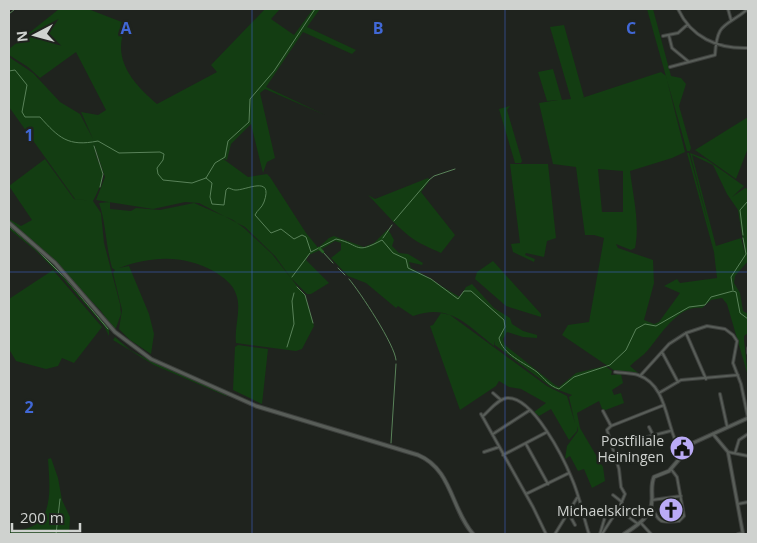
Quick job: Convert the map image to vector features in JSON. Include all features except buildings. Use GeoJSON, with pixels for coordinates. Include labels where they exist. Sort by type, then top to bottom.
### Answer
{"type":"FeatureCollection","features":[{"type":"Feature","properties":{"kind":"main road"},"geometry":{"type":"LineString","coordinates":[[9,223],[55,263],[115,332],[151,359],[256,406],[418,455],[432,462],[445,480],[462,520],[473,534]]}},
{"type":"Feature","properties":{"kind":"main road"},"geometry":{"type":"LineString","coordinates":[[624,534],[648,514],[652,500],[651,484],[654,477],[671,469],[682,454],[696,441],[748,418]]}},
{"type":"Feature","properties":{"kind":"street"},"geometry":{"type":"LineString","coordinates":[[678,9],[687,24],[702,38],[715,44],[748,48]]}},
{"type":"Feature","properties":{"kind":"street"},"geometry":{"type":"LineString","coordinates":[[728,9],[732,20]]}},
{"type":"Feature","properties":{"kind":"street"},"geometry":{"type":"LineString","coordinates":[[670,67],[715,55],[715,44],[719,30],[748,9]]}},
{"type":"Feature","properties":{"kind":"street"},"geometry":{"type":"LineString","coordinates":[[663,36],[678,33],[687,24]]}},
{"type":"Feature","properties":{"kind":"street"},"geometry":{"type":"LineString","coordinates":[[670,36],[672,48],[689,62]]}},
{"type":"Feature","properties":{"kind":"street"},"geometry":{"type":"LineString","coordinates":[[640,376],[662,352],[686,333],[710,326],[730,332],[737,341],[733,358],[748,418]]}},
{"type":"Feature","properties":{"kind":"street"},"geometry":{"type":"LineString","coordinates":[[686,333],[706,379]]}},
{"type":"Feature","properties":{"kind":"street"},"geometry":{"type":"LineString","coordinates":[[748,348],[748,353]]}},
{"type":"Feature","properties":{"kind":"street"},"geometry":{"type":"LineString","coordinates":[[662,352],[678,382]]}},
{"type":"Feature","properties":{"kind":"street"},"geometry":{"type":"LineString","coordinates":[[615,372],[640,376],[659,393],[670,431],[675,444],[682,454]]}},
{"type":"Feature","properties":{"kind":"street"},"geometry":{"type":"LineString","coordinates":[[659,393],[678,382],[738,375]]}},
{"type":"Feature","properties":{"kind":"street"},"geometry":{"type":"LineString","coordinates":[[492,393],[501,400]]}},
{"type":"Feature","properties":{"kind":"street"},"geometry":{"type":"LineString","coordinates":[[720,394],[728,428]]}},
{"type":"Feature","properties":{"kind":"street"},"geometry":{"type":"LineString","coordinates":[[546,534],[482,415],[501,400],[511,398],[530,410],[547,432],[570,474],[589,534]]}},
{"type":"Feature","properties":{"kind":"street"},"geometry":{"type":"LineString","coordinates":[[601,534],[618,509],[625,494],[621,487],[619,470],[607,431],[611,426],[664,405]]}},
{"type":"Feature","properties":{"kind":"street"},"geometry":{"type":"LineString","coordinates":[[493,434],[530,410]]}},
{"type":"Feature","properties":{"kind":"street"},"geometry":{"type":"LineString","coordinates":[[603,411],[611,426]]}},
{"type":"Feature","properties":{"kind":"street"},"geometry":{"type":"LineString","coordinates":[[649,426],[653,435]]}},
{"type":"Feature","properties":{"kind":"street"},"geometry":{"type":"LineString","coordinates":[[640,439],[670,431]]}},
{"type":"Feature","properties":{"kind":"street"},"geometry":{"type":"LineString","coordinates":[[503,455],[547,432]]}},
{"type":"Feature","properties":{"kind":"street"},"geometry":{"type":"LineString","coordinates":[[638,434],[642,445]]}},
{"type":"Feature","properties":{"kind":"street"},"geometry":{"type":"LineString","coordinates":[[714,434],[728,452],[743,534],[738,534]]}},
{"type":"Feature","properties":{"kind":"street"},"geometry":{"type":"LineString","coordinates":[[735,453],[739,440],[748,434]]}},
{"type":"Feature","properties":{"kind":"street"},"geometry":{"type":"LineString","coordinates":[[526,444],[548,484]]}},
{"type":"Feature","properties":{"kind":"street"},"geometry":{"type":"LineString","coordinates":[[484,452],[499,447]]}},
{"type":"Feature","properties":{"kind":"street"},"geometry":{"type":"LineString","coordinates":[[728,452],[748,456]]}},
{"type":"Feature","properties":{"kind":"street"},"geometry":{"type":"LineString","coordinates":[[651,507],[659,521],[665,523],[681,521],[685,514],[677,477],[671,469]]}},
{"type":"Feature","properties":{"kind":"street"},"geometry":{"type":"LineString","coordinates":[[526,494],[570,474]]}},
{"type":"Feature","properties":{"kind":"street"},"geometry":{"type":"LineString","coordinates":[[613,495],[622,502]]}},
{"type":"Feature","properties":{"kind":"street"},"geometry":{"type":"LineString","coordinates":[[652,500],[681,496]]}},
{"type":"Feature","properties":{"kind":"street"},"geometry":{"type":"LineString","coordinates":[[555,534],[570,514],[578,497]]}},
{"type":"Feature","properties":{"kind":"street"},"geometry":{"type":"LineString","coordinates":[[738,504],[748,502]]}},
{"type":"Feature","properties":{"kind":"street"},"geometry":{"type":"LineString","coordinates":[[618,509],[639,523],[651,534]]}},
{"type":"Feature","properties":{"kind":"street"},"geometry":{"type":"LineString","coordinates":[[601,534],[605,517],[610,513],[615,513]]}},
{"type":"Feature","properties":{"kind":"street"},"geometry":{"type":"LineString","coordinates":[[570,514],[575,525]]}},
{"type":"Feature","properties":{"kind":"green space"},"geometry":{"type":"Polygon","coordinates":[[[59,9],[88,9],[127,24],[122,36],[122,58],[132,78],[157,104],[217,72],[211,65],[265,9],[280,9],[271,19],[294,35],[313,9],[320,9],[307,27],[356,50],[352,54],[303,32],[266,87],[325,115],[265,89],[260,93],[275,158],[267,162],[263,173],[251,124],[231,144],[227,160],[222,158],[248,177],[267,174],[270,177],[306,233],[320,250],[309,255],[306,260],[329,283],[311,294],[307,294],[291,278],[275,256],[245,227],[199,203],[185,202],[153,209],[96,200],[105,177],[94,144],[102,170],[102,181],[93,201],[75,199],[9,107],[9,57],[33,73],[60,102],[80,114],[93,139],[81,112],[98,115],[106,110],[76,52],[40,78],[28,67],[9,55],[9,49],[59,9]]]}},
{"type":"Feature","properties":{"kind":"green space"},"geometry":{"type":"Polygon","coordinates":[[[647,9],[653,9],[671,76],[681,78],[686,84],[679,106],[691,148],[690,151],[687,151],[647,9]]]}},
{"type":"Feature","properties":{"kind":"green space"},"geometry":{"type":"Polygon","coordinates":[[[564,25],[584,97],[582,98],[661,72],[666,76],[685,152],[630,171],[637,229],[635,248],[631,250],[616,244],[618,248],[653,260],[654,283],[644,320],[654,324],[659,322],[680,293],[664,286],[677,279],[680,283],[717,278],[714,252],[687,153],[689,153],[711,234],[690,153],[706,159],[744,186],[732,197],[745,188],[748,189],[748,261],[735,276],[734,283],[740,293],[743,311],[748,314],[748,333],[744,336],[744,340],[748,376],[727,304],[722,298],[711,300],[702,308],[694,308],[678,315],[646,352],[630,366],[638,373],[637,375],[615,371],[562,335],[568,325],[589,322],[604,238],[585,235],[576,167],[553,164],[539,103],[558,100],[547,101],[538,72],[553,69],[562,100],[571,99],[550,27],[564,25]],[[692,155],[716,246],[741,238],[745,254],[738,210],[727,194],[713,165],[692,155]],[[598,169],[602,212],[623,212],[623,171],[598,169]]]}},
{"type":"Feature","properties":{"kind":"green space"},"geometry":{"type":"Polygon","coordinates":[[[510,106],[507,110],[521,163],[515,163],[499,109],[510,106]]]}},
{"type":"Feature","properties":{"kind":"green space"},"geometry":{"type":"Polygon","coordinates":[[[748,117],[748,148],[736,179],[695,150],[748,117]]]}},
{"type":"Feature","properties":{"kind":"green space"},"geometry":{"type":"Polygon","coordinates":[[[45,159],[74,199],[93,201],[101,213],[104,243],[120,304],[121,314],[116,328],[113,328],[101,311],[54,262],[9,221],[9,219],[21,226],[32,220],[9,186],[45,159]]]}},
{"type":"Feature","properties":{"kind":"green space"},"geometry":{"type":"Polygon","coordinates":[[[510,164],[548,164],[556,238],[547,241],[544,257],[526,253],[525,255],[535,259],[534,262],[513,252],[511,244],[520,243],[510,164]]]}},
{"type":"Feature","properties":{"kind":"green space"},"geometry":{"type":"Polygon","coordinates":[[[428,178],[430,180],[421,192],[455,235],[441,253],[409,236],[368,195],[375,199],[428,178]]]}},
{"type":"Feature","properties":{"kind":"green space"},"geometry":{"type":"Polygon","coordinates":[[[110,202],[110,209],[131,211],[136,208],[160,210],[194,203],[233,220],[244,228],[272,254],[305,296],[314,326],[302,349],[296,351],[236,343],[238,300],[235,290],[218,274],[203,266],[191,262],[167,259],[143,261],[119,268],[129,266],[149,314],[154,334],[151,354],[130,340],[119,329],[122,310],[113,273],[115,270],[112,268],[110,260],[99,203],[110,202]]]}},
{"type":"Feature","properties":{"kind":"green space"},"geometry":{"type":"Polygon","coordinates":[[[9,225],[46,257],[109,328],[109,336],[104,326],[59,274],[36,251],[9,229],[9,225]]]}},
{"type":"Feature","properties":{"kind":"green space"},"geometry":{"type":"Polygon","coordinates":[[[388,229],[394,240],[392,246],[399,253],[408,254],[423,263],[422,265],[409,262],[411,268],[460,297],[466,287],[472,284],[494,308],[510,318],[512,324],[523,331],[537,335],[537,338],[523,337],[507,332],[503,339],[505,345],[555,385],[559,387],[576,373],[605,366],[612,371],[611,375],[621,374],[623,383],[612,390],[614,395],[621,393],[624,403],[603,411],[599,401],[577,413],[580,428],[603,467],[605,481],[592,488],[584,469],[578,471],[570,456],[565,459],[567,446],[578,431],[577,426],[577,431],[569,440],[551,409],[539,416],[534,412],[546,403],[521,389],[509,387],[499,381],[496,386],[460,410],[430,326],[433,325],[441,313],[450,315],[437,312],[413,316],[398,306],[396,308],[366,283],[348,276],[331,258],[341,250],[341,243],[335,241],[322,249],[319,247],[334,236],[364,247],[374,243],[388,229]],[[450,315],[547,386],[567,396],[575,423],[569,397],[572,395],[551,387],[495,345],[495,341],[494,346],[466,323],[450,315]]]}},
{"type":"Feature","properties":{"kind":"green space"},"geometry":{"type":"Polygon","coordinates":[[[493,261],[541,314],[541,317],[506,306],[475,279],[477,272],[493,261]]]}},
{"type":"Feature","properties":{"kind":"green space"},"geometry":{"type":"Polygon","coordinates":[[[53,270],[102,327],[74,363],[62,358],[58,366],[46,369],[16,361],[9,349],[9,299],[53,270]]]}},
{"type":"Feature","properties":{"kind":"green space"},"geometry":{"type":"Polygon","coordinates":[[[115,337],[130,350],[151,361],[229,395],[226,396],[154,365],[113,340],[115,337]]]}},
{"type":"Feature","properties":{"kind":"green space"},"geometry":{"type":"Polygon","coordinates":[[[238,345],[268,349],[262,404],[233,390],[235,347],[238,345]]]}},
{"type":"Feature","properties":{"kind":"green space"},"geometry":{"type":"Polygon","coordinates":[[[51,458],[58,478],[62,500],[70,517],[69,534],[9,534],[9,530],[24,529],[35,525],[43,517],[49,496],[48,459],[51,458]]]}},
{"type":"Feature","properties":{"kind":"waterway"},"geometry":{"type":"LineString","coordinates":[[9,14],[15,9]]}},
{"type":"Feature","properties":{"kind":"waterway"},"geometry":{"type":"LineString","coordinates":[[9,71],[15,70],[27,85],[22,112],[25,117],[40,117],[59,135],[71,142],[88,143],[98,141],[119,153],[160,152],[164,154],[163,160],[157,168],[158,174],[163,180],[192,183],[206,178],[215,163],[225,157],[228,141],[249,122],[250,99],[274,71],[315,9]]}},
{"type":"Feature","properties":{"kind":"waterway"},"geometry":{"type":"LineString","coordinates":[[94,146],[103,174],[100,187]]}},
{"type":"Feature","properties":{"kind":"waterway"},"geometry":{"type":"LineString","coordinates":[[394,221],[429,180],[434,176],[455,169]]}},
{"type":"Feature","properties":{"kind":"waterway"},"geometry":{"type":"LineString","coordinates":[[206,178],[212,183],[210,197],[212,204],[224,205],[228,188],[235,190],[257,186],[265,188],[266,193],[263,204],[255,215],[271,233],[281,229],[294,239],[302,235],[306,237],[311,252],[336,239],[362,248],[382,240],[393,253],[406,259],[408,268],[431,279],[458,299],[464,291],[471,291],[504,320],[505,327],[499,338],[505,349],[559,389],[574,377],[610,365],[626,350],[636,329],[645,324],[656,326],[689,307],[705,305],[711,297],[733,291],[736,292],[740,313],[748,319]]}},
{"type":"Feature","properties":{"kind":"waterway"},"geometry":{"type":"LineString","coordinates":[[743,235],[740,210],[748,201]]}},
{"type":"Feature","properties":{"kind":"waterway"},"geometry":{"type":"LineString","coordinates":[[383,238],[392,225]]}},
{"type":"Feature","properties":{"kind":"waterway"},"geometry":{"type":"LineString","coordinates":[[9,226],[27,241]]}},
{"type":"Feature","properties":{"kind":"waterway"},"geometry":{"type":"LineString","coordinates":[[733,290],[731,277],[746,254],[743,238]]}},
{"type":"Feature","properties":{"kind":"waterway"},"geometry":{"type":"LineString","coordinates":[[30,243],[67,280],[108,329]]}},
{"type":"Feature","properties":{"kind":"waterway"},"geometry":{"type":"LineString","coordinates":[[319,248],[323,252]]}},
{"type":"Feature","properties":{"kind":"waterway"},"geometry":{"type":"LineString","coordinates":[[323,252],[333,263]]}},
{"type":"Feature","properties":{"kind":"waterway"},"geometry":{"type":"LineString","coordinates":[[292,277],[310,253]]}},
{"type":"Feature","properties":{"kind":"waterway"},"geometry":{"type":"LineString","coordinates":[[338,268],[345,275]]}},
{"type":"Feature","properties":{"kind":"waterway"},"geometry":{"type":"LineString","coordinates":[[349,279],[384,331],[396,360]]}},
{"type":"Feature","properties":{"kind":"waterway"},"geometry":{"type":"LineString","coordinates":[[297,287],[305,295],[313,323]]}},
{"type":"Feature","properties":{"kind":"waterway"},"geometry":{"type":"LineString","coordinates":[[287,347],[294,324],[292,301],[294,293]]}},
{"type":"Feature","properties":{"kind":"waterway"},"geometry":{"type":"LineString","coordinates":[[391,443],[396,364]]}},
{"type":"Feature","properties":{"kind":"waterway"},"geometry":{"type":"LineString","coordinates":[[56,534],[60,499]]}},
{"type":"Feature","properties":{"kind":"place","name":"Postfiliale Heiningen"},"geometry":{"type":"Point","coordinates":[682,448]}},
{"type":"Feature","properties":{"kind":"place","name":"Michaelskirche"},"geometry":{"type":"Point","coordinates":[671,510]}}]}
